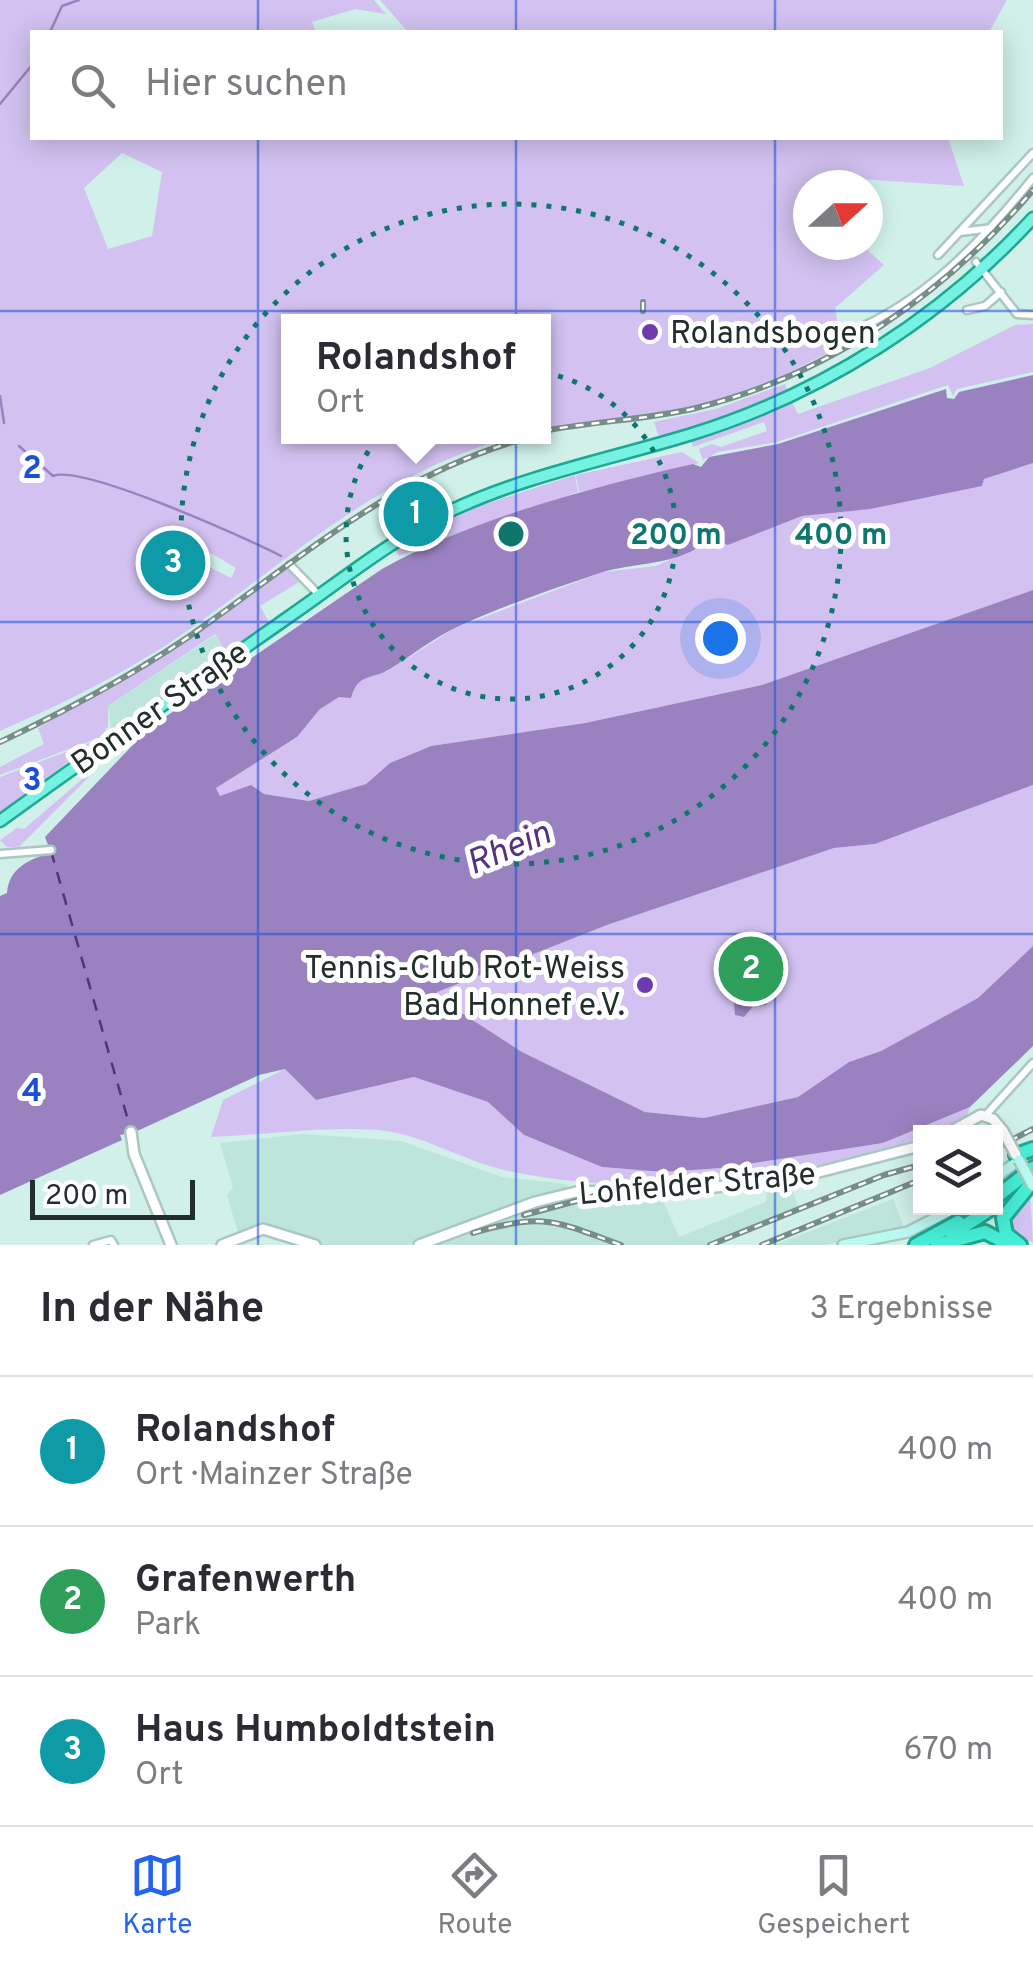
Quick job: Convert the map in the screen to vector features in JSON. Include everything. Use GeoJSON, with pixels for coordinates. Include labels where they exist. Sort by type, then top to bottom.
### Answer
{"type":"FeatureCollection","features":[{"type":"Feature","properties":{"kind":"highway"},"geometry":{"type":"LineString","coordinates":[[1017,1158],[1033,1149]]}},
{"type":"Feature","properties":{"kind":"highway"},"geometry":{"type":"LineString","coordinates":[[1003,1192],[1033,1168]]}},
{"type":"Feature","properties":{"kind":"highway"},"geometry":{"type":"LineString","coordinates":[[1003,1200],[1033,1181]]}},
{"type":"Feature","properties":{"kind":"highway"},"geometry":{"type":"LineString","coordinates":[[1020,1245],[1006,1234],[1003,1218],[1033,1181]]}},
{"type":"Feature","properties":{"kind":"highway"},"geometry":{"type":"LineString","coordinates":[[919,1245],[957,1215]]}},
{"type":"Feature","properties":{"kind":"highway"},"geometry":{"type":"LineString","coordinates":[[934,1245],[980,1215]]}},
{"type":"Feature","properties":{"kind":"highway"},"geometry":{"type":"LineString","coordinates":[[934,1245],[981,1232],[993,1233],[1010,1245]]}},
{"type":"Feature","properties":{"kind":"main road","name":"Bonner Straße"},"geometry":{"type":"LineString","coordinates":[[0,821],[111,738],[396,541],[469,502],[719,426],[778,401],[884,344],[1033,218]]}},
{"type":"Feature","properties":{"kind":"main road"},"geometry":{"type":"LineString","coordinates":[[1003,1171],[1017,1158],[1033,1181]]}},
{"type":"Feature","properties":{"kind":"main road"},"geometry":{"type":"LineString","coordinates":[[843,1245],[908,1232],[955,1215]]}},
{"type":"Feature","properties":{"kind":"street"},"geometry":{"type":"LineString","coordinates":[[938,255],[1033,153]]}},
{"type":"Feature","properties":{"kind":"street"},"geometry":{"type":"LineString","coordinates":[[848,332],[890,313],[968,254],[1033,178]]}},
{"type":"Feature","properties":{"kind":"street"},"geometry":{"type":"LineString","coordinates":[[956,234],[993,228]]}},
{"type":"Feature","properties":{"kind":"street"},"geometry":{"type":"LineString","coordinates":[[979,265],[1018,314],[1033,315]]}},
{"type":"Feature","properties":{"kind":"street"},"geometry":{"type":"LineString","coordinates":[[967,310],[984,306],[1001,292]]}},
{"type":"Feature","properties":{"kind":"street"},"geometry":{"type":"LineString","coordinates":[[290,565],[319,595]]}},
{"type":"Feature","properties":{"kind":"street"},"geometry":{"type":"LineString","coordinates":[[0,854],[50,850]]}},
{"type":"Feature","properties":{"kind":"street"},"geometry":{"type":"LineString","coordinates":[[967,1125],[988,1116],[996,1101],[1033,1062]]}},
{"type":"Feature","properties":{"kind":"street"},"geometry":{"type":"LineString","coordinates":[[988,1116],[1017,1158]]}},
{"type":"Feature","properties":{"kind":"street"},"geometry":{"type":"LineString","coordinates":[[131,1132],[134,1154],[171,1245]]}},
{"type":"Feature","properties":{"kind":"street","name":"Lohfelder Straße"},"geometry":{"type":"LineString","coordinates":[[419,1245],[534,1202],[579,1191],[704,1188],[788,1180],[913,1148]]}},
{"type":"Feature","properties":{"kind":"street"},"geometry":{"type":"LineString","coordinates":[[222,1245],[263,1229],[315,1245]]}},
{"type":"Feature","properties":{"kind":"street"},"geometry":{"type":"LineString","coordinates":[[93,1245],[111,1240],[114,1245]]}},
{"type":"Feature","properties":{"kind":"shaded area"},"geometry":{"type":"Polygon","coordinates":[[[0,0],[374,0],[386,14],[355,9],[312,22],[315,30],[30,30],[30,140],[949,140],[964,186],[883,181],[883,170],[793,170],[793,260],[878,260],[884,265],[835,308],[842,346],[782,376],[716,401],[652,415],[551,428],[551,314],[281,314],[281,444],[489,444],[462,453],[378,495],[165,646],[96,686],[0,731],[0,0]],[[122,153],[84,188],[108,249],[152,236],[162,172],[122,153]],[[187,539],[178,551],[231,578],[236,568],[187,539]]]}},
{"type":"Feature","properties":{"kind":"shaded area"},"geometry":{"type":"Polygon","coordinates":[[[380,0],[1007,0],[990,30],[406,30],[380,0]]]}},
{"type":"Feature","properties":{"kind":"shaded area"},"geometry":{"type":"Polygon","coordinates":[[[1033,324],[1033,372],[957,389],[953,396],[948,385],[777,442],[718,452],[703,460],[699,449],[712,444],[721,447],[767,431],[764,422],[693,447],[691,441],[792,402],[798,414],[930,368],[1015,325],[1033,324]]]}},
{"type":"Feature","properties":{"kind":"shaded area"},"geometry":{"type":"Polygon","coordinates":[[[785,384],[789,393],[749,412],[660,440],[654,422],[716,409],[785,384]]]}},
{"type":"Feature","properties":{"kind":"shaded area"},"geometry":{"type":"Polygon","coordinates":[[[682,452],[699,463],[579,492],[576,475],[682,452]]]}},
{"type":"Feature","properties":{"kind":"shaded area"},"geometry":{"type":"Polygon","coordinates":[[[1033,463],[1033,590],[762,685],[585,723],[431,746],[390,763],[366,784],[309,801],[264,794],[220,796],[216,787],[297,737],[320,709],[372,672],[386,672],[455,628],[603,572],[656,566],[694,549],[718,529],[728,545],[802,516],[982,486],[984,479],[1033,463]]]}},
{"type":"Feature","properties":{"kind":"shaded area"},"geometry":{"type":"Polygon","coordinates":[[[575,475],[578,492],[399,556],[395,550],[473,508],[575,475]]]}},
{"type":"Feature","properties":{"kind":"shaded area"},"geometry":{"type":"Polygon","coordinates":[[[286,566],[301,581],[260,606],[270,624],[227,654],[215,634],[108,706],[108,726],[101,737],[0,775],[0,767],[44,744],[38,728],[154,662],[286,566]]]}},
{"type":"Feature","properties":{"kind":"shaded area"},"geometry":{"type":"Polygon","coordinates":[[[215,635],[227,656],[112,736],[108,706],[215,635]]]}},
{"type":"Feature","properties":{"kind":"shaded area"},"geometry":{"type":"Polygon","coordinates":[[[97,740],[0,813],[0,777],[97,740]]]}},
{"type":"Feature","properties":{"kind":"shaded area"},"geometry":{"type":"Polygon","coordinates":[[[87,775],[19,847],[7,847],[0,840],[17,828],[24,829],[87,775]]]}},
{"type":"Feature","properties":{"kind":"shaded area"},"geometry":{"type":"Polygon","coordinates":[[[1033,785],[1033,946],[978,998],[881,1051],[849,1062],[798,1097],[704,1118],[645,1112],[522,1052],[460,1013],[428,1010],[436,992],[607,925],[834,848],[875,844],[1033,785]]]}},
{"type":"Feature","properties":{"kind":"shaded area"},"geometry":{"type":"Polygon","coordinates":[[[285,1069],[316,1100],[414,1077],[488,1102],[524,1135],[602,1167],[663,1172],[722,1168],[883,1143],[913,1131],[913,1140],[768,1175],[612,1184],[508,1171],[411,1137],[378,1130],[211,1137],[223,1100],[285,1069]]]}},
{"type":"Feature","properties":{"kind":"shaded area"},"geometry":{"type":"Polygon","coordinates":[[[970,1107],[967,1116],[948,1125],[926,1125],[970,1107]]]}},
{"type":"Feature","properties":{"kind":"shaded area"},"geometry":{"type":"Polygon","coordinates":[[[304,1134],[401,1141],[502,1177],[567,1184],[573,1196],[659,1192],[679,1237],[766,1202],[767,1185],[790,1182],[799,1209],[711,1245],[429,1245],[432,1236],[408,1245],[323,1245],[268,1226],[238,1233],[227,1195],[233,1187],[220,1143],[304,1134]]]}},
{"type":"Feature","properties":{"kind":"shaded area"},"geometry":{"type":"Polygon","coordinates":[[[1030,1190],[1033,1242],[1013,1238],[1007,1219],[1030,1190]]]}},
{"type":"Feature","properties":{"kind":"shaded area"},"geometry":{"type":"Polygon","coordinates":[[[893,1199],[904,1228],[825,1245],[774,1245],[893,1199]]]}},
{"type":"Feature","properties":{"kind":"water","name":"Rhein"},"geometry":{"type":"Polygon","coordinates":[[[1033,375],[1033,463],[984,479],[982,486],[870,509],[802,516],[728,545],[718,542],[723,532],[718,529],[706,542],[678,557],[600,573],[508,606],[455,628],[390,669],[362,680],[351,698],[339,697],[320,709],[297,737],[216,788],[220,796],[251,785],[264,794],[309,801],[366,784],[390,763],[431,746],[585,723],[762,685],[1033,590],[1033,785],[875,844],[834,848],[607,925],[437,992],[428,1009],[460,1012],[522,1052],[645,1112],[704,1118],[798,1097],[849,1062],[881,1051],[978,998],[1033,946],[1033,1046],[970,1107],[926,1125],[913,1125],[913,1131],[883,1143],[722,1168],[663,1172],[602,1167],[524,1135],[488,1102],[414,1077],[316,1100],[285,1069],[259,1075],[135,1132],[120,1135],[122,1140],[0,1195],[0,896],[7,893],[16,871],[51,853],[45,837],[149,728],[382,569],[454,535],[574,494],[693,464],[701,467],[709,457],[778,444],[946,389],[947,398],[954,399],[959,392],[1033,375]]]}},
{"type":"Feature","properties":{"kind":"water"},"geometry":{"type":"Polygon","coordinates":[[[739,977],[742,995],[754,989],[758,1002],[763,999],[767,1005],[753,1006],[744,1017],[735,1015],[734,1003],[746,1005],[746,999],[730,999],[730,989],[721,987],[720,980],[739,977]]]}},
{"type":"Feature","properties":{"kind":"waterway"},"geometry":{"type":"LineString","coordinates":[[51,30],[62,6],[79,0]]}},
{"type":"Feature","properties":{"kind":"waterway"},"geometry":{"type":"LineString","coordinates":[[0,104],[30,67]]}},
{"type":"Feature","properties":{"kind":"waterway"},"geometry":{"type":"LineString","coordinates":[[0,396],[4,423]]}},
{"type":"Feature","properties":{"kind":"waterway"},"geometry":{"type":"LineString","coordinates":[[19,446],[53,476],[70,475],[129,491],[281,556]]}},
{"type":"Feature","properties":{"kind":"ferry route"},"geometry":{"type":"LineString","coordinates":[[51,851],[130,1127]]}},
{"type":"Feature","properties":{"kind":"railway"},"geometry":{"type":"LineString","coordinates":[[551,430],[696,408],[792,375],[838,352],[923,296],[999,228],[1033,190]]}},
{"type":"Feature","properties":{"kind":"railway"},"geometry":{"type":"LineString","coordinates":[[643,302],[643,311]]}},
{"type":"Feature","properties":{"kind":"railway"},"geometry":{"type":"LineString","coordinates":[[0,742],[161,655],[326,538],[402,490],[508,444]]}},
{"type":"Feature","properties":{"kind":"railway"},"geometry":{"type":"LineString","coordinates":[[1003,1144],[1033,1129]]}},
{"type":"Feature","properties":{"kind":"railway"},"geometry":{"type":"LineString","coordinates":[[710,1245],[913,1167]]}},
{"type":"Feature","properties":{"kind":"railway"},"geometry":{"type":"LineString","coordinates":[[762,1245],[913,1183]]}},
{"type":"Feature","properties":{"kind":"railway"},"geometry":{"type":"LineString","coordinates":[[524,1215],[595,1196]]}},
{"type":"Feature","properties":{"kind":"railway"},"geometry":{"type":"LineString","coordinates":[[473,1233],[516,1223],[548,1222],[621,1245]]}},
{"type":"Feature","properties":{"kind":"place","name":"Rolandsbogen"},"geometry":{"type":"Point","coordinates":[650,332]}},
{"type":"Feature","properties":{"kind":"place","name":"Rolandshof"},"geometry":{"type":"Point","coordinates":[416,514]}},
{"type":"Feature","properties":{"kind":"place","name":"Haus Humboldtstein"},"geometry":{"type":"Point","coordinates":[173,563]}},
{"type":"Feature","properties":{"kind":"place","name":"Grafenwerth"},"geometry":{"type":"Point","coordinates":[751,969]}},
{"type":"Feature","properties":{"kind":"place","name":"Tennis-Club Rot-Weiss Bad Honnef e.V."},"geometry":{"type":"Point","coordinates":[645,985]}}]}
